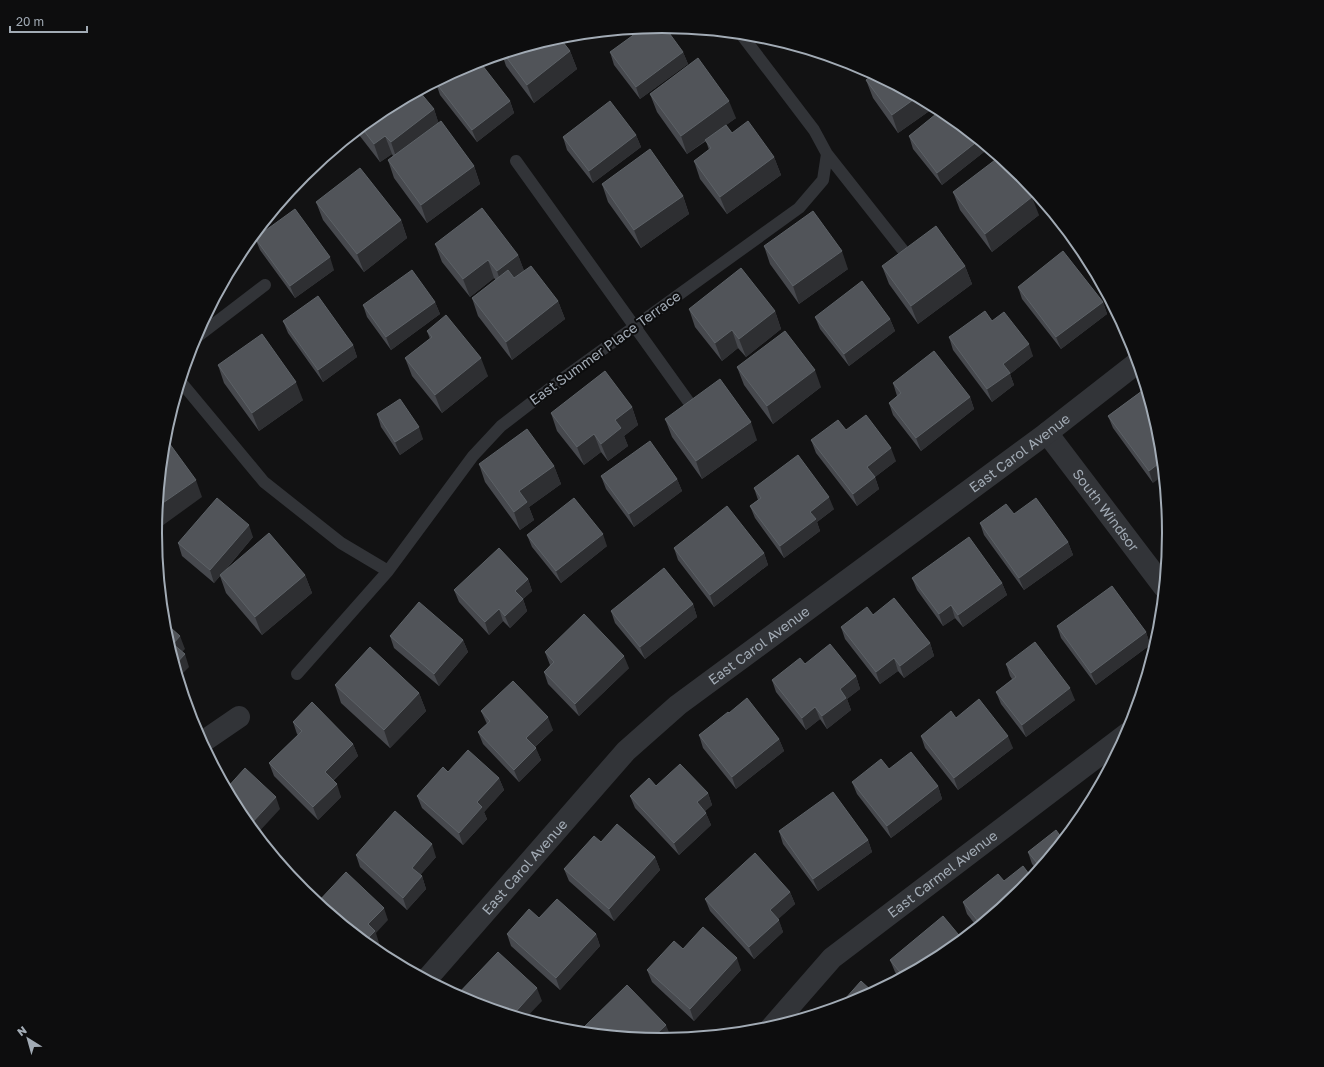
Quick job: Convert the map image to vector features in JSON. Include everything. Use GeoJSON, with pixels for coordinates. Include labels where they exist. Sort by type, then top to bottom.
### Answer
{"type":"FeatureCollection","features":[{"type":"Feature","properties":{"kind":"street","name":"East Carol Avenue"},"geometry":{"type":"LineString","coordinates":[[429,976],[626,751],[678,705],[1047,433],[1133,366]]}},
{"type":"Feature","properties":{"kind":"street","name":"South Windsor"},"geometry":{"type":"LineString","coordinates":[[1047,433],[1160,581]]}},
{"type":"Feature","properties":{"kind":"street"},"geometry":{"type":"LineString","coordinates":[[206,740],[239,716]]}},
{"type":"Feature","properties":{"kind":"street","name":"East Carmel Avenue"},"geometry":{"type":"LineString","coordinates":[[777,1020],[832,958],[1117,741]]}},
{"type":"Feature","properties":{"kind":"lane"},"geometry":{"type":"LineString","coordinates":[[746,40],[814,130],[827,154],[902,249]]}},
{"type":"Feature","properties":{"kind":"lane","name":"East Summer Place Terrace"},"geometry":{"type":"LineString","coordinates":[[297,674],[388,571],[473,456],[501,426],[634,326],[799,208],[823,180],[827,154]]}},
{"type":"Feature","properties":{"kind":"lane"},"geometry":{"type":"LineString","coordinates":[[516,161],[688,401]]}},
{"type":"Feature","properties":{"kind":"lane"},"geometry":{"type":"LineString","coordinates":[[205,331],[265,285]]}},
{"type":"Feature","properties":{"kind":"lane"},"geometry":{"type":"LineString","coordinates":[[184,386],[264,482],[341,543],[388,571]]}},
{"type":"Feature","properties":{"kind":"building"},"geometry":{"type":"Polygon","coordinates":[[[662,33],[669,33],[683,52],[636,87],[610,52],[635,34],[662,33]]]}},
{"type":"Feature","properties":{"kind":"building"},"geometry":{"type":"Polygon","coordinates":[[[564,43],[570,51],[527,85],[507,58],[532,50],[564,43]]]}},
{"type":"Feature","properties":{"kind":"building"},"geometry":{"type":"Polygon","coordinates":[[[698,58],[729,101],[681,136],[650,94],[698,58]]]}},
{"type":"Feature","properties":{"kind":"building"},"geometry":{"type":"Polygon","coordinates":[[[483,66],[510,101],[472,130],[439,86],[483,66]]]}},
{"type":"Feature","properties":{"kind":"building"},"geometry":{"type":"Polygon","coordinates":[[[869,78],[912,100],[892,115],[866,80],[869,78]]]}},
{"type":"Feature","properties":{"kind":"building"},"geometry":{"type":"Polygon","coordinates":[[[422,95],[434,109],[391,142],[385,136],[374,144],[364,131],[412,100],[422,95]]]}},
{"type":"Feature","properties":{"kind":"building"},"geometry":{"type":"Polygon","coordinates":[[[610,101],[636,135],[589,171],[563,137],[610,101]]]}},
{"type":"Feature","properties":{"kind":"building"},"geometry":{"type":"Polygon","coordinates":[[[936,114],[975,143],[937,173],[909,136],[936,114]]]}},
{"type":"Feature","properties":{"kind":"building"},"geometry":{"type":"Polygon","coordinates":[[[441,121],[474,166],[421,205],[388,160],[441,121]]]}},
{"type":"Feature","properties":{"kind":"building"},"geometry":{"type":"Polygon","coordinates":[[[748,121],[774,157],[720,197],[694,161],[711,148],[705,140],[726,125],[732,133],[748,121]]]}},
{"type":"Feature","properties":{"kind":"building"},"geometry":{"type":"Polygon","coordinates":[[[650,149],[683,196],[634,230],[602,184],[650,149]]]}},
{"type":"Feature","properties":{"kind":"building"},"geometry":{"type":"Polygon","coordinates":[[[995,160],[1032,197],[985,234],[953,192],[995,160]]]}},
{"type":"Feature","properties":{"kind":"building"},"geometry":{"type":"Polygon","coordinates":[[[360,168],[401,220],[357,254],[316,202],[360,168]]]}},
{"type":"Feature","properties":{"kind":"building"},"geometry":{"type":"Polygon","coordinates":[[[482,208],[518,255],[497,271],[488,260],[463,279],[435,244],[482,208]]]}},
{"type":"Feature","properties":{"kind":"building"},"geometry":{"type":"Polygon","coordinates":[[[295,209],[330,257],[290,286],[257,240],[262,233],[295,209]]]}},
{"type":"Feature","properties":{"kind":"building"},"geometry":{"type":"Polygon","coordinates":[[[813,211],[842,251],[793,286],[764,246],[813,211]]]}},
{"type":"Feature","properties":{"kind":"building"},"geometry":{"type":"Polygon","coordinates":[[[936,226],[965,266],[911,306],[882,266],[936,226]]]}},
{"type":"Feature","properties":{"kind":"building"},"geometry":{"type":"Polygon","coordinates":[[[1063,251],[1103,302],[1056,337],[1018,287],[1063,251]]]}},
{"type":"Feature","properties":{"kind":"building"},"geometry":{"type":"Polygon","coordinates":[[[531,266],[558,301],[506,342],[472,298],[508,270],[514,278],[531,266]]]}},
{"type":"Feature","properties":{"kind":"building"},"geometry":{"type":"Polygon","coordinates":[[[741,268],[775,311],[739,339],[732,330],[715,343],[689,309],[741,268]]]}},
{"type":"Feature","properties":{"kind":"building"},"geometry":{"type":"Polygon","coordinates":[[[412,270],[435,302],[386,337],[363,305],[412,270]]]}},
{"type":"Feature","properties":{"kind":"building"},"geometry":{"type":"Polygon","coordinates":[[[862,281],[890,319],[844,354],[815,317],[862,281]]]}},
{"type":"Feature","properties":{"kind":"building"},"geometry":{"type":"Polygon","coordinates":[[[318,296],[353,345],[318,370],[283,321],[318,296]]]}},
{"type":"Feature","properties":{"kind":"building"},"geometry":{"type":"Polygon","coordinates":[[[985,311],[992,321],[1004,312],[1029,344],[1003,364],[1010,373],[987,389],[949,337],[985,311]]]}},
{"type":"Feature","properties":{"kind":"building"},"geometry":{"type":"Polygon","coordinates":[[[446,315],[481,358],[435,395],[405,358],[432,337],[427,331],[446,315]]]}},
{"type":"Feature","properties":{"kind":"building"},"geometry":{"type":"Polygon","coordinates":[[[785,331],[815,370],[767,406],[737,367],[785,331]]]}},
{"type":"Feature","properties":{"kind":"building"},"geometry":{"type":"Polygon","coordinates":[[[262,334],[296,382],[252,413],[218,365],[262,334]]]}},
{"type":"Feature","properties":{"kind":"building"},"geometry":{"type":"Polygon","coordinates":[[[934,351],[970,397],[916,438],[889,403],[901,393],[893,383],[934,351]]]}},
{"type":"Feature","properties":{"kind":"building"},"geometry":{"type":"Polygon","coordinates":[[[605,371],[632,407],[615,420],[621,428],[601,444],[594,434],[577,447],[551,413],[605,371]]]}},
{"type":"Feature","properties":{"kind":"building"},"geometry":{"type":"Polygon","coordinates":[[[720,379],[751,422],[696,461],[665,419],[720,379]]]}},
{"type":"Feature","properties":{"kind":"building"},"geometry":{"type":"Polygon","coordinates":[[[1141,391],[1153,436],[1157,464],[1149,471],[1108,416],[1141,391]]]}},
{"type":"Feature","properties":{"kind":"building"},"geometry":{"type":"Polygon","coordinates":[[[400,399],[419,427],[395,442],[377,414],[400,399]]]}},
{"type":"Feature","properties":{"kind":"building"},"geometry":{"type":"Polygon","coordinates":[[[866,415],[891,448],[867,467],[875,477],[853,494],[811,440],[838,420],[846,430],[866,415]]]}},
{"type":"Feature","properties":{"kind":"building"},"geometry":{"type":"Polygon","coordinates":[[[527,429],[554,466],[519,491],[527,502],[514,512],[479,464],[527,429]]]}},
{"type":"Feature","properties":{"kind":"building"},"geometry":{"type":"Polygon","coordinates":[[[650,441],[677,479],[629,514],[601,476],[650,441]]]}},
{"type":"Feature","properties":{"kind":"building"},"geometry":{"type":"Polygon","coordinates":[[[170,444],[196,480],[163,503],[170,444]]]}},
{"type":"Feature","properties":{"kind":"building"},"geometry":{"type":"Polygon","coordinates":[[[798,455],[829,497],[810,512],[816,519],[780,546],[750,506],[761,498],[754,488],[798,455]]]}},
{"type":"Feature","properties":{"kind":"building"},"geometry":{"type":"Polygon","coordinates":[[[217,498],[249,525],[210,570],[178,543],[217,498]]]}},
{"type":"Feature","properties":{"kind":"building"},"geometry":{"type":"Polygon","coordinates":[[[574,498],[603,534],[556,571],[527,535],[574,498]]]}},
{"type":"Feature","properties":{"kind":"building"},"geometry":{"type":"Polygon","coordinates":[[[1036,498],[1068,542],[1019,578],[980,523],[1006,504],[1014,514],[1036,498]]]}},
{"type":"Feature","properties":{"kind":"building"},"geometry":{"type":"Polygon","coordinates":[[[727,506],[764,553],[710,595],[674,548],[727,506]]]}},
{"type":"Feature","properties":{"kind":"building"},"geometry":{"type":"Polygon","coordinates":[[[269,533],[305,575],[255,617],[220,575],[269,533]]]}},
{"type":"Feature","properties":{"kind":"building"},"geometry":{"type":"Polygon","coordinates":[[[969,537],[1002,583],[958,615],[951,605],[939,614],[912,578],[969,537]]]}},
{"type":"Feature","properties":{"kind":"building"},"geometry":{"type":"Polygon","coordinates":[[[499,548],[528,579],[515,591],[523,599],[505,616],[499,609],[485,622],[454,590],[499,548]]]}},
{"type":"Feature","properties":{"kind":"building"},"geometry":{"type":"Polygon","coordinates":[[[664,568],[693,604],[640,647],[611,611],[664,568]]]}},
{"type":"Feature","properties":{"kind":"building"},"geometry":{"type":"Polygon","coordinates":[[[1112,586],[1146,632],[1091,673],[1057,626],[1112,586]]]}},
{"type":"Feature","properties":{"kind":"building"},"geometry":{"type":"Polygon","coordinates":[[[894,598],[930,643],[900,666],[894,658],[876,672],[841,627],[867,607],[873,615],[894,598]]]}},
{"type":"Feature","properties":{"kind":"building"},"geometry":{"type":"Polygon","coordinates":[[[419,602],[463,640],[434,674],[390,636],[419,602]]]}},
{"type":"Feature","properties":{"kind":"building"},"geometry":{"type":"Polygon","coordinates":[[[584,614],[624,656],[575,704],[544,672],[554,662],[545,652],[584,614]]]}},
{"type":"Feature","properties":{"kind":"building"},"geometry":{"type":"Polygon","coordinates":[[[170,628],[180,636],[174,643],[170,628]]]}},
{"type":"Feature","properties":{"kind":"building"},"geometry":{"type":"Polygon","coordinates":[[[1035,642],[1070,688],[1022,725],[996,692],[1016,677],[1006,664],[1035,642]]]}},
{"type":"Feature","properties":{"kind":"building"},"geometry":{"type":"Polygon","coordinates":[[[830,644],[856,676],[840,689],[846,698],[822,716],[815,707],[802,718],[772,680],[800,658],[805,664],[830,644]]]}},
{"type":"Feature","properties":{"kind":"building"},"geometry":{"type":"Polygon","coordinates":[[[175,645],[185,654],[179,661],[175,645]]]}},
{"type":"Feature","properties":{"kind":"building"},"geometry":{"type":"Polygon","coordinates":[[[370,647],[419,693],[384,730],[335,685],[370,647]]]}},
{"type":"Feature","properties":{"kind":"building"},"geometry":{"type":"Polygon","coordinates":[[[513,681],[548,717],[526,738],[536,748],[514,770],[478,732],[490,721],[481,711],[513,681]]]}},
{"type":"Feature","properties":{"kind":"building"},"geometry":{"type":"Polygon","coordinates":[[[747,698],[779,739],[732,777],[699,735],[747,698]]]}},
{"type":"Feature","properties":{"kind":"building"},"geometry":{"type":"Polygon","coordinates":[[[979,699],[1008,736],[954,778],[921,736],[951,711],[956,718],[979,699]]]}},
{"type":"Feature","properties":{"kind":"building"},"geometry":{"type":"Polygon","coordinates":[[[312,702],[353,744],[325,772],[337,784],[313,807],[269,763],[302,731],[293,722],[312,702]]]}},
{"type":"Feature","properties":{"kind":"building"},"geometry":{"type":"Polygon","coordinates":[[[468,750],[499,778],[477,802],[482,807],[459,833],[417,796],[443,767],[448,772],[468,750]]]}},
{"type":"Feature","properties":{"kind":"building"},"geometry":{"type":"Polygon","coordinates":[[[911,752],[938,786],[887,826],[852,782],[881,759],[889,769],[911,752]]]}},
{"type":"Feature","properties":{"kind":"building"},"geometry":{"type":"Polygon","coordinates":[[[680,764],[708,793],[697,802],[706,813],[674,843],[630,796],[649,778],[656,786],[680,764]]]}},
{"type":"Feature","properties":{"kind":"building"},"geometry":{"type":"Polygon","coordinates":[[[245,768],[276,797],[253,822],[230,785],[245,768]]]}},
{"type":"Feature","properties":{"kind":"building"},"geometry":{"type":"Polygon","coordinates":[[[833,792],[868,840],[813,879],[779,831],[833,792]]]}},
{"type":"Feature","properties":{"kind":"building"},"geometry":{"type":"Polygon","coordinates":[[[395,811],[432,844],[412,868],[422,876],[403,898],[356,855],[395,811]]]}},
{"type":"Feature","properties":{"kind":"building"},"geometry":{"type":"Polygon","coordinates":[[[617,824],[655,857],[609,909],[564,869],[594,836],[601,842],[617,824]]]}},
{"type":"Feature","properties":{"kind":"building"},"geometry":{"type":"Polygon","coordinates":[[[1056,830],[1060,836],[1038,864],[1028,852],[1056,830]]]}},
{"type":"Feature","properties":{"kind":"building"},"geometry":{"type":"Polygon","coordinates":[[[755,853],[790,892],[770,910],[779,920],[749,947],[705,899],[755,853]]]}},
{"type":"Feature","properties":{"kind":"building"},"geometry":{"type":"Polygon","coordinates":[[[1023,866],[1029,874],[978,922],[963,902],[998,874],[1004,881],[1023,866]]]}},
{"type":"Feature","properties":{"kind":"building"},"geometry":{"type":"Polygon","coordinates":[[[346,872],[384,908],[368,924],[375,931],[368,938],[321,899],[346,872]]]}},
{"type":"Feature","properties":{"kind":"building"},"geometry":{"type":"Polygon","coordinates":[[[557,899],[596,934],[556,978],[507,934],[529,909],[539,918],[557,899]]]}},
{"type":"Feature","properties":{"kind":"building"},"geometry":{"type":"Polygon","coordinates":[[[943,916],[960,936],[940,950],[901,973],[890,960],[943,916]]]}},
{"type":"Feature","properties":{"kind":"building"},"geometry":{"type":"Polygon","coordinates":[[[703,927],[737,958],[690,1009],[647,970],[674,941],[683,949],[703,927]]]}},
{"type":"Feature","properties":{"kind":"building"},"geometry":{"type":"Polygon","coordinates":[[[498,952],[537,988],[516,1012],[460,991],[498,952]]]}},
{"type":"Feature","properties":{"kind":"building"},"geometry":{"type":"Polygon","coordinates":[[[861,981],[869,989],[854,996],[845,999],[861,981]]]}},
{"type":"Feature","properties":{"kind":"building"},"geometry":{"type":"Polygon","coordinates":[[[627,985],[666,1025],[657,1034],[597,1030],[584,1027],[627,985]]]}}]}
